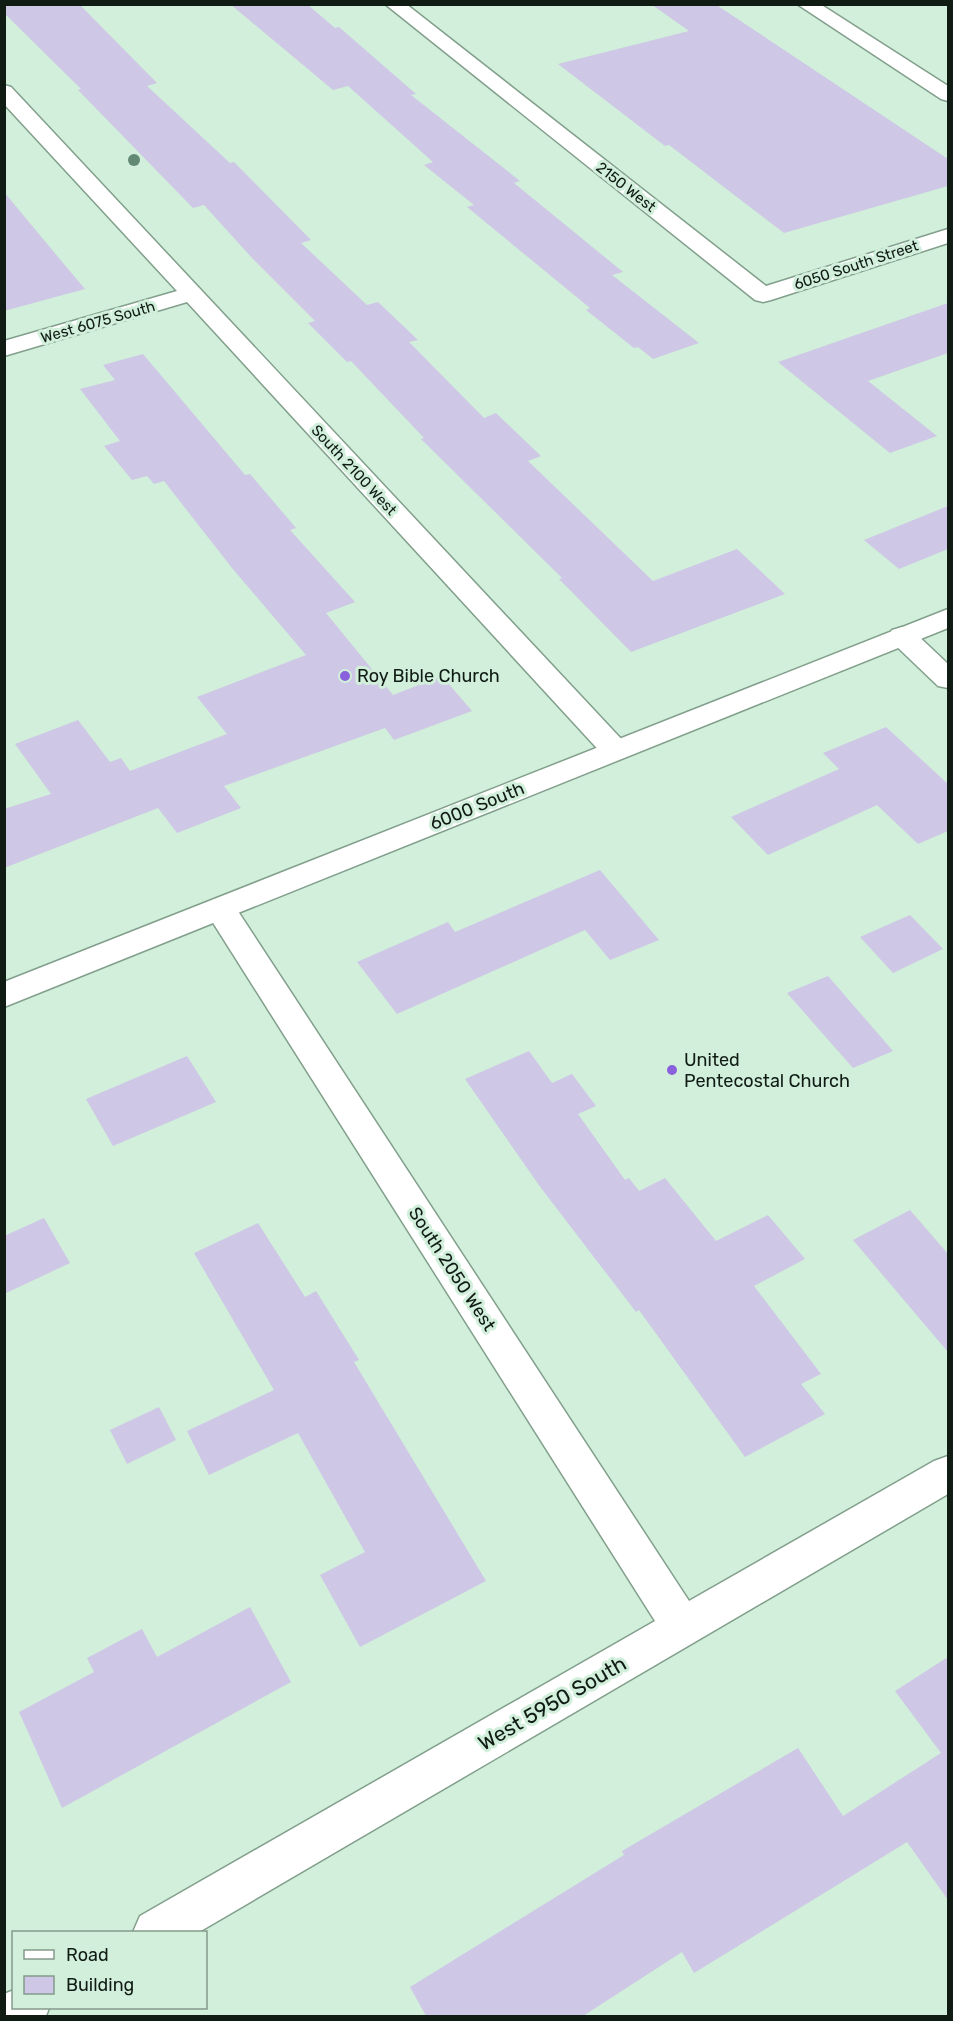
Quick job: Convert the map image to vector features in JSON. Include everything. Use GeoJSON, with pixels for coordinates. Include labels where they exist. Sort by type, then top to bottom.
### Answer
{"type":"FeatureCollection","features":[{"type":"Feature","properties":{"kind":"street","name":"2150 West"},"geometry":{"type":"LineString","coordinates":[[394,4],[763,295]]}},
{"type":"Feature","properties":{"kind":"street"},"geometry":{"type":"LineString","coordinates":[[806,4],[948,95]]}},
{"type":"Feature","properties":{"kind":"street","name":"South 2100 West"},"geometry":{"type":"LineString","coordinates":[[4,91],[615,750]]}},
{"type":"Feature","properties":{"kind":"street","name":"6050 South Street"},"geometry":{"type":"LineString","coordinates":[[763,295],[948,236]]}},
{"type":"Feature","properties":{"kind":"street","name":"West 6075 South"},"geometry":{"type":"LineString","coordinates":[[4,349],[191,294]]}},
{"type":"Feature","properties":{"kind":"street","name":"6000 South"},"geometry":{"type":"LineString","coordinates":[[4,995],[948,618]]}},
{"type":"Feature","properties":{"kind":"street"},"geometry":{"type":"LineString","coordinates":[[902,636],[948,679]]}},
{"type":"Feature","properties":{"kind":"street","name":"South 2050 West"},"geometry":{"type":"LineString","coordinates":[[221,910],[683,1628]]}},
{"type":"Feature","properties":{"kind":"street","name":"West 5950 South"},"geometry":{"type":"LineString","coordinates":[[158,1931],[948,1474]]}},
{"type":"Feature","properties":{"kind":"building"},"geometry":{"type":"Polygon","coordinates":[[[4,4],[79,4],[157,83],[147,86],[230,163],[234,162],[311,240],[301,243],[367,305],[378,302],[418,340],[409,342],[484,418],[496,413],[541,456],[528,461],[653,581],[737,549],[785,594],[631,652],[559,579],[562,578],[421,439],[424,438],[351,361],[347,362],[308,323],[315,321],[252,258],[204,205],[193,208],[78,90],[81,89],[4,13],[4,4]]]}},
{"type":"Feature","properties":{"kind":"building"},"geometry":{"type":"Polygon","coordinates":[[[230,4],[307,4],[335,28],[339,27],[416,94],[411,95],[520,181],[514,183],[623,272],[612,275],[699,343],[653,359],[638,347],[634,348],[586,310],[590,308],[467,207],[474,205],[424,165],[433,162],[348,86],[333,90],[230,4]]]}},
{"type":"Feature","properties":{"kind":"building"},"geometry":{"type":"Polygon","coordinates":[[[651,4],[715,4],[948,159],[948,186],[784,233],[558,64],[689,31],[651,4]]]}},
{"type":"Feature","properties":{"kind":"building"},"geometry":{"type":"Polygon","coordinates":[[[4,192],[58,257],[85,289],[4,311],[4,192]]]}},
{"type":"Feature","properties":{"kind":"building"},"geometry":{"type":"Polygon","coordinates":[[[948,303],[948,353],[868,381],[937,436],[890,453],[778,362],[948,303]]]}},
{"type":"Feature","properties":{"kind":"building"},"geometry":{"type":"Polygon","coordinates":[[[143,354],[245,475],[250,474],[296,528],[290,530],[355,602],[326,613],[393,695],[442,676],[472,711],[394,740],[385,728],[224,786],[241,808],[177,833],[158,808],[4,868],[4,809],[51,794],[15,744],[78,720],[110,762],[121,758],[130,771],[227,734],[197,697],[306,655],[232,568],[164,481],[154,484],[147,476],[132,480],[104,446],[120,441],[80,389],[115,380],[103,365],[143,354]]]}},
{"type":"Feature","properties":{"kind":"building"},"geometry":{"type":"Polygon","coordinates":[[[948,506],[948,549],[899,569],[864,540],[948,506]]]}},
{"type":"Feature","properties":{"kind":"building"},"geometry":{"type":"Polygon","coordinates":[[[886,727],[948,784],[948,831],[918,844],[877,805],[768,855],[731,817],[839,769],[823,753],[886,727]]]}},
{"type":"Feature","properties":{"kind":"building"},"geometry":{"type":"Polygon","coordinates":[[[600,870],[659,940],[610,960],[585,930],[397,1014],[357,962],[448,922],[455,932],[600,870]]]}},
{"type":"Feature","properties":{"kind":"building"},"geometry":{"type":"Polygon","coordinates":[[[910,915],[943,949],[893,973],[860,937],[910,915]]]}},
{"type":"Feature","properties":{"kind":"building"},"geometry":{"type":"Polygon","coordinates":[[[828,976],[893,1051],[853,1068],[787,993],[828,976]]]}},
{"type":"Feature","properties":{"kind":"building"},"geometry":{"type":"Polygon","coordinates":[[[529,1051],[552,1083],[572,1074],[596,1106],[578,1114],[625,1180],[629,1178],[639,1191],[665,1178],[716,1241],[768,1215],[805,1259],[754,1286],[821,1374],[801,1384],[825,1414],[745,1457],[639,1310],[636,1312],[541,1188],[465,1079],[529,1051]]]}},
{"type":"Feature","properties":{"kind":"building"},"geometry":{"type":"Polygon","coordinates":[[[187,1056],[216,1102],[113,1146],[86,1099],[187,1056]]]}},
{"type":"Feature","properties":{"kind":"building"},"geometry":{"type":"Polygon","coordinates":[[[910,1210],[948,1254],[948,1352],[853,1240],[910,1210]]]}},
{"type":"Feature","properties":{"kind":"building"},"geometry":{"type":"Polygon","coordinates":[[[44,1218],[70,1263],[4,1294],[4,1236],[44,1218]]]}},
{"type":"Feature","properties":{"kind":"building"},"geometry":{"type":"Polygon","coordinates":[[[258,1223],[305,1297],[316,1291],[359,1360],[354,1362],[486,1581],[360,1647],[320,1575],[365,1552],[298,1433],[209,1475],[187,1431],[274,1390],[194,1253],[258,1223]]]}},
{"type":"Feature","properties":{"kind":"building"},"geometry":{"type":"Polygon","coordinates":[[[159,1407],[176,1440],[127,1464],[110,1430],[159,1407]]]}},
{"type":"Feature","properties":{"kind":"building"},"geometry":{"type":"Polygon","coordinates":[[[250,1607],[291,1682],[62,1808],[19,1712],[94,1672],[87,1658],[142,1629],[157,1657],[250,1607]]]}},
{"type":"Feature","properties":{"kind":"building"},"geometry":{"type":"Polygon","coordinates":[[[948,1657],[948,1900],[907,1842],[694,1973],[682,1952],[583,2016],[426,2016],[410,1987],[624,1855],[622,1851],[798,1748],[843,1816],[941,1753],[895,1691],[948,1657]]]}},
{"type":"Feature","properties":{"kind":"place","name":"Roy Bible Church"},"geometry":{"type":"Point","coordinates":[345,676]}},
{"type":"Feature","properties":{"kind":"place","name":"United Pentecostal Church"},"geometry":{"type":"Point","coordinates":[672,1070]}}]}
